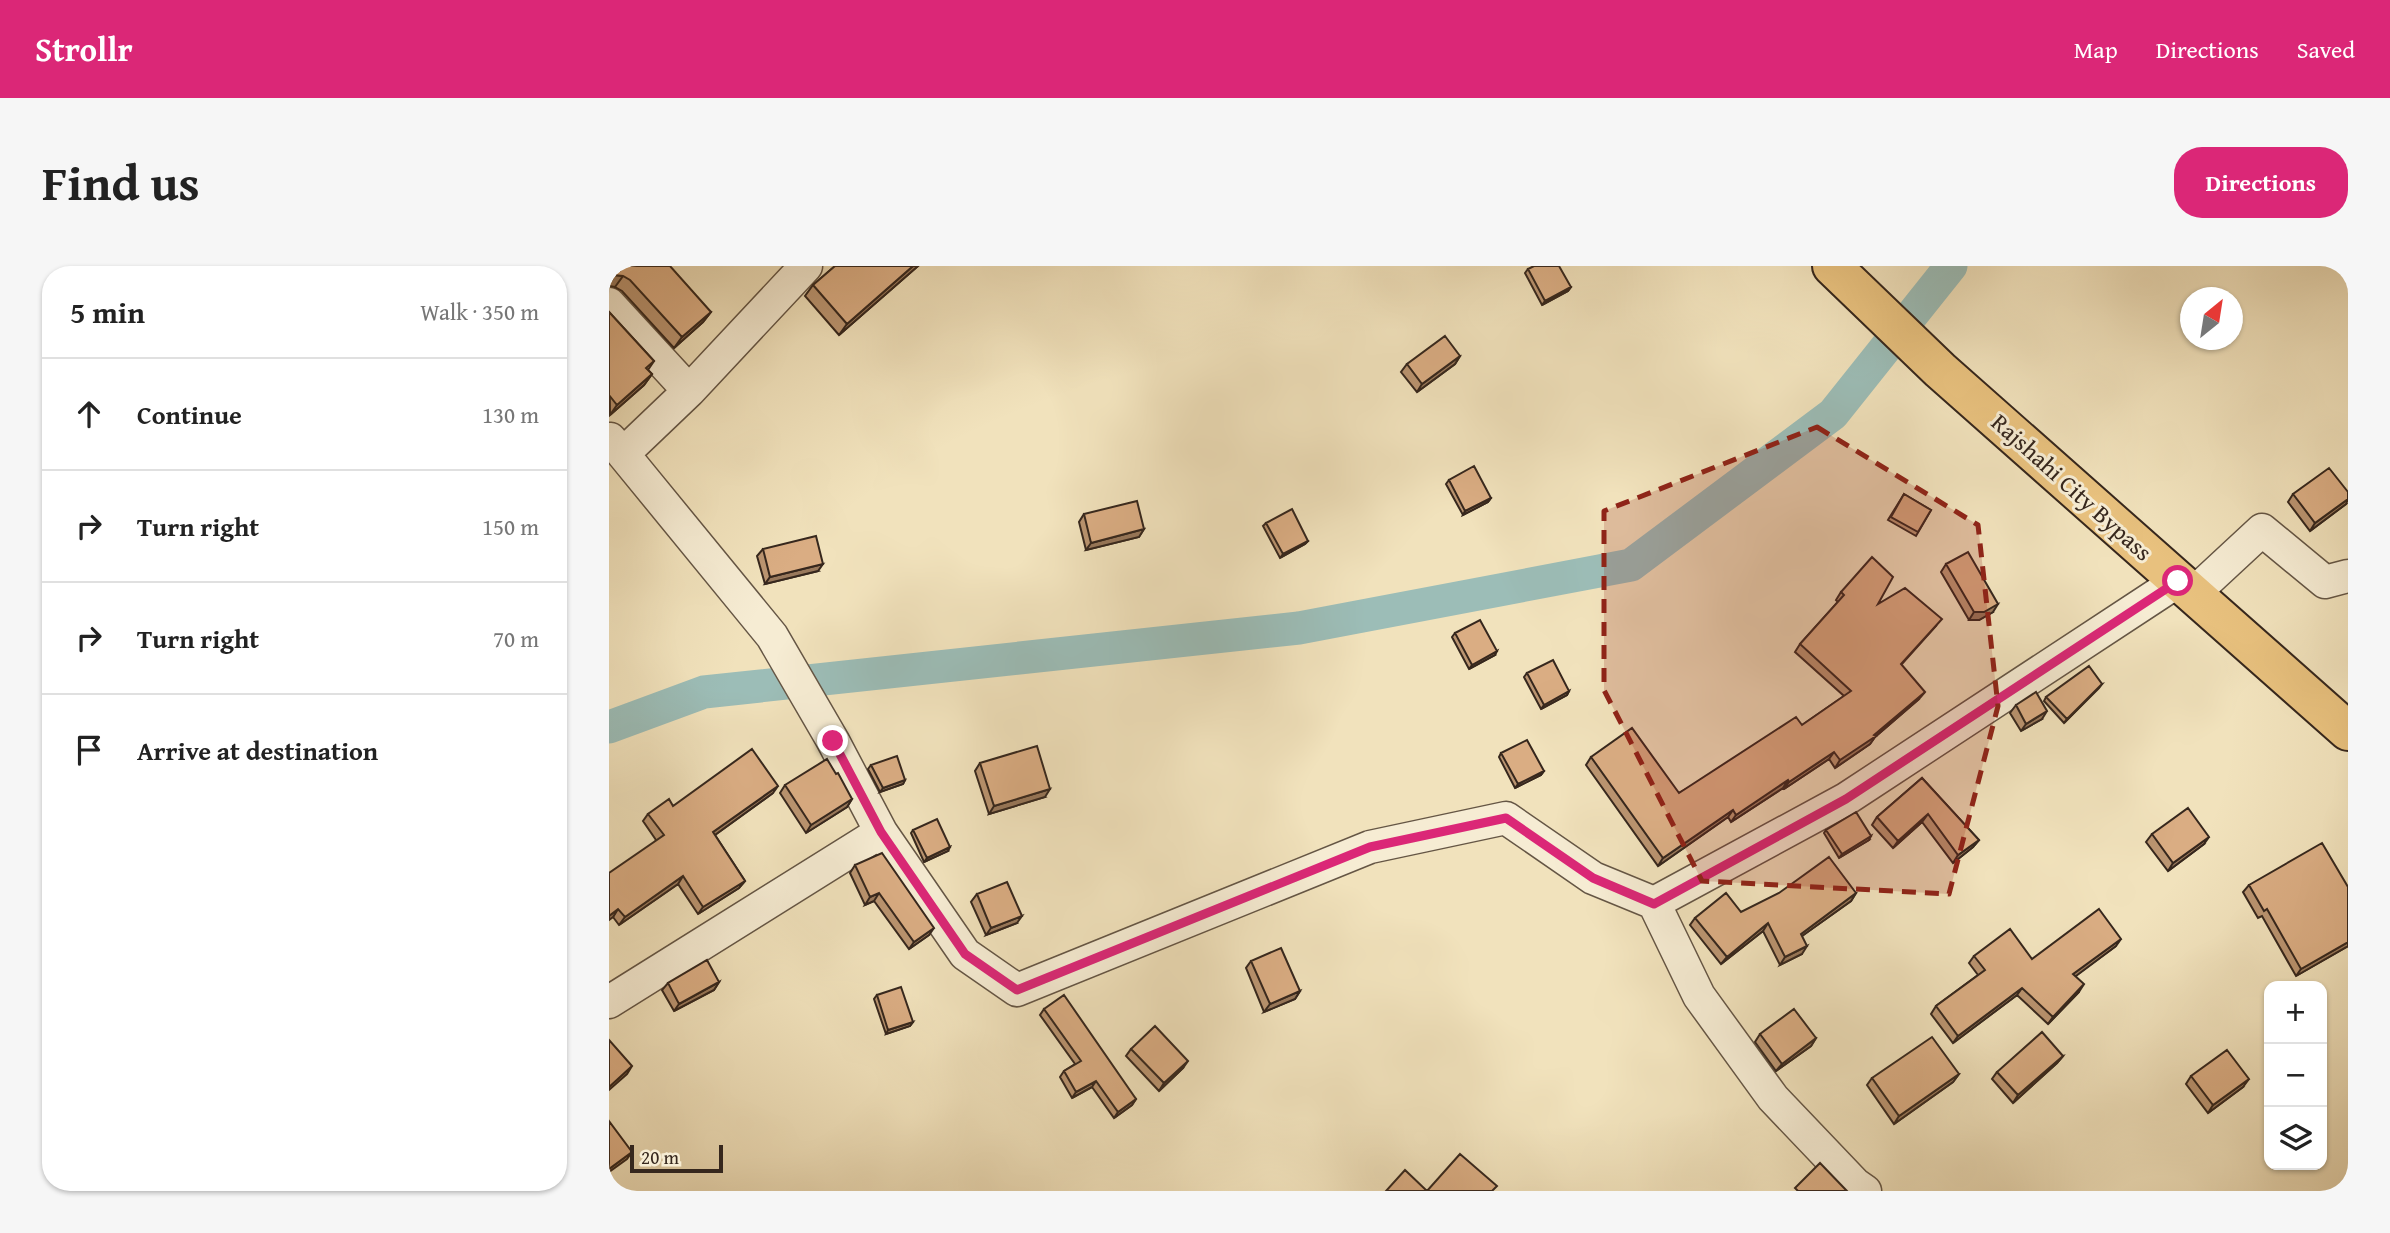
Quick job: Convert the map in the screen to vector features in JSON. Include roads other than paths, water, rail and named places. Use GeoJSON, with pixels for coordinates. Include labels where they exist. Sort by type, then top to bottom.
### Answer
{"type":"FeatureCollection","features":[{"type":"Feature","properties":{"kind":"highway","name":"Rajshahi City Bypass"},"geometry":{"type":"LineString","coordinates":[[1832,266],[1940,370],[2348,731]]}},
{"type":"Feature","properties":{"kind":"street"},"geometry":{"type":"LineString","coordinates":[[806,266],[689,391],[616,446],[772,636],[833,741],[881,832],[965,954],[1017,990],[1370,847],[1506,818],[1593,878],[1654,904],[1699,996],[1773,1098],[1855,1184],[1865,1191]]}},
{"type":"Feature","properties":{"kind":"street"},"geometry":{"type":"LineString","coordinates":[[609,304],[689,391]]}},
{"type":"Feature","properties":{"kind":"street"},"geometry":{"type":"LineString","coordinates":[[1654,904],[1846,799],[2186,588],[2262,530],[2325,582],[2348,576]]}},
{"type":"Feature","properties":{"kind":"street"},"geometry":{"type":"LineString","coordinates":[[609,1002],[881,832]]}},
{"type":"Feature","properties":{"kind":"waterway"},"geometry":{"type":"LineString","coordinates":[[609,727],[704,692],[1299,628],[1631,565],[1833,414],[1951,266]]}}]}
